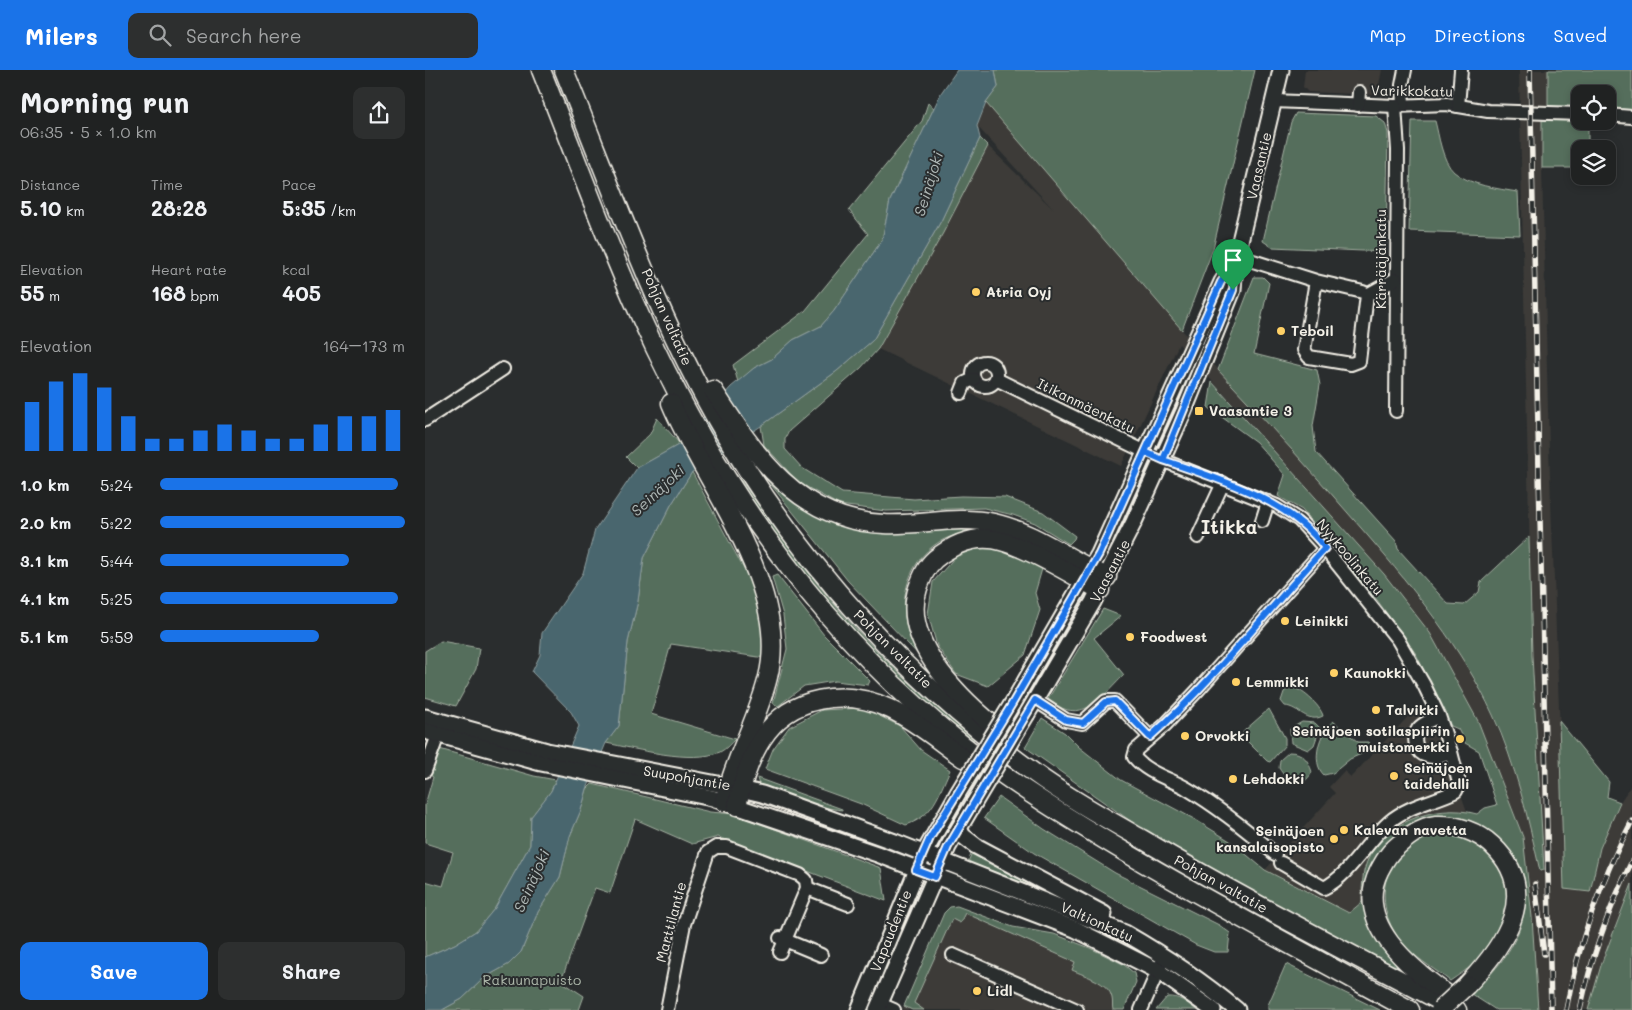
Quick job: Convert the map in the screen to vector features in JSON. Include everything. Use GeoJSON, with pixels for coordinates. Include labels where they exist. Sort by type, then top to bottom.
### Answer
{"type":"FeatureCollection","features":[{"type":"Feature","properties":{"kind":"highway","name":"Pohjan valtatie"},"geometry":{"type":"LineString","coordinates":[[541,70],[653,345],[664,386],[678,405],[721,485],[762,532],[797,579],[874,664],[914,703],[962,744],[1021,787],[1183,886],[1410,1010]]}},
{"type":"Feature","properties":{"kind":"highway","name":"Pohjan valtatie"},"geometry":{"type":"LineString","coordinates":[[564,70],[661,308],[748,470],[815,565],[872,630],[912,670],[961,714],[1033,772],[1215,882],[1457,1010]]}},
{"type":"Feature","properties":{"kind":"highway"},"geometry":{"type":"LineString","coordinates":[[705,387],[764,463],[783,482],[805,499],[837,516],[884,524],[951,519],[995,523],[1016,530],[1103,584]]}},
{"type":"Feature","properties":{"kind":"highway"},"geometry":{"type":"LineString","coordinates":[[721,485],[757,569],[770,618],[771,643],[769,675],[733,795]]}},
{"type":"Feature","properties":{"kind":"highway"},"geometry":{"type":"LineString","coordinates":[[1087,575],[1011,544],[992,539],[974,539],[953,546],[930,564],[922,577],[915,596],[915,615],[919,635],[946,678],[984,718],[1025,752],[1150,844]]}},
{"type":"Feature","properties":{"kind":"highway"},"geometry":{"type":"LineString","coordinates":[[733,795],[753,754],[775,724],[790,712],[809,702],[829,697],[852,697],[871,701],[892,710],[1011,793],[1109,856],[1183,886]]}},
{"type":"Feature","properties":{"kind":"highway"},"geometry":{"type":"LineString","coordinates":[[1439,1010],[1467,985],[1497,950],[1511,926],[1517,900],[1513,876],[1504,856],[1484,838],[1459,827],[1435,825],[1411,834],[1388,854],[1375,880],[1373,903],[1383,932],[1397,952],[1423,977],[1469,1010]]}},
{"type":"Feature","properties":{"kind":"main road","name":"Vaasantie"},"geometry":{"type":"LineString","coordinates":[[942,860],[1103,584],[1163,460],[1233,290],[1236,259],[1281,70]]}},
{"type":"Feature","properties":{"kind":"main road","name":"Vaasantie"},"geometry":{"type":"LineString","coordinates":[[923,853],[1087,575],[1145,452],[1221,282],[1236,259]]}},
{"type":"Feature","properties":{"kind":"main road","name":"Suupohjantie"},"geometry":{"type":"LineString","coordinates":[[425,717],[544,757]]}},
{"type":"Feature","properties":{"kind":"main road","name":"Suupohjantie"},"geometry":{"type":"LineString","coordinates":[[431,733],[814,811],[942,860]]}},
{"type":"Feature","properties":{"kind":"main road","name":"Suupohjantie"},"geometry":{"type":"LineString","coordinates":[[733,795],[935,877]]}},
{"type":"Feature","properties":{"kind":"main road"},"geometry":{"type":"LineString","coordinates":[[959,829],[963,836],[976,846],[1127,927],[1165,956]]}},
{"type":"Feature","properties":{"kind":"main road","name":"Vapaudentie"},"geometry":{"type":"LineString","coordinates":[[859,1010],[923,853]]}},
{"type":"Feature","properties":{"kind":"main road","name":"Vapaudentie"},"geometry":{"type":"LineString","coordinates":[[878,1007],[942,860]]}},
{"type":"Feature","properties":{"kind":"main road","name":"Valtionkatu"},"geometry":{"type":"LineString","coordinates":[[942,860],[1096,920],[1165,956],[1237,1010]]}},
{"type":"Feature","properties":{"kind":"main road","name":"Valtionkatu"},"geometry":{"type":"LineString","coordinates":[[935,877],[1075,929],[1158,971],[1213,1010]]}},
{"type":"Feature","properties":{"kind":"street","name":"Kärrääjänkatu"},"geometry":{"type":"LineString","coordinates":[[1396,412],[1399,106],[1405,70]]}},
{"type":"Feature","properties":{"kind":"street"},"geometry":{"type":"LineString","coordinates":[[1459,106],[1461,70]]}},
{"type":"Feature","properties":{"kind":"street","name":"Varikkokatu"},"geometry":{"type":"LineString","coordinates":[[1274,101],[1359,98],[1399,106],[1459,106],[1488,111],[1571,114]]}},
{"type":"Feature","properties":{"kind":"street"},"geometry":{"type":"LineString","coordinates":[[1616,115],[1632,116]]}},
{"type":"Feature","properties":{"kind":"street"},"geometry":{"type":"LineString","coordinates":[[1236,259],[1266,265],[1316,281],[1367,294]]}},
{"type":"Feature","properties":{"kind":"street"},"geometry":{"type":"LineString","coordinates":[[1367,294],[1396,279]]}},
{"type":"Feature","properties":{"kind":"street"},"geometry":{"type":"LineString","coordinates":[[1316,281],[1305,350],[1309,357],[1351,364],[1359,360],[1367,294]]}},
{"type":"Feature","properties":{"kind":"street","name":"Itikanmäenkatu"},"geometry":{"type":"LineString","coordinates":[[974,379],[975,367],[986,361],[996,368],[997,379],[1163,460]]}},
{"type":"Feature","properties":{"kind":"street"},"geometry":{"type":"LineString","coordinates":[[425,420],[503,369]]}},
{"type":"Feature","properties":{"kind":"street"},"geometry":{"type":"LineString","coordinates":[[961,393],[965,383],[974,379],[979,385],[987,386],[997,379]]}},
{"type":"Feature","properties":{"kind":"street","name":"Nyykoolinkatu"},"geometry":{"type":"LineString","coordinates":[[1150,737],[1136,750],[1134,757],[1141,766],[1186,788],[1237,822],[1278,859],[1324,888],[1334,883],[1375,837],[1400,813],[1415,805],[1456,791],[1459,783],[1439,716],[1424,685],[1397,640],[1325,548],[1299,520],[1268,502],[1163,460]]}},
{"type":"Feature","properties":{"kind":"street"},"geometry":{"type":"LineString","coordinates":[[1198,537],[1223,483]]}},
{"type":"Feature","properties":{"kind":"street"},"geometry":{"type":"LineString","coordinates":[[1262,522],[1268,502]]}},
{"type":"Feature","properties":{"kind":"street"},"geometry":{"type":"LineString","coordinates":[[1035,700],[1066,720],[1083,723],[1106,702],[1115,701],[1150,737],[1165,725],[1199,689],[1325,548]]}},
{"type":"Feature","properties":{"kind":"street"},"geometry":{"type":"LineString","coordinates":[[1439,716],[1419,728],[1415,738],[1417,749],[1427,756],[1437,757],[1451,752]]}},
{"type":"Feature","properties":{"kind":"street"},"geometry":{"type":"LineString","coordinates":[[425,771],[431,733]]}},
{"type":"Feature","properties":{"kind":"street","name":"Marttilantie"},"geometry":{"type":"LineString","coordinates":[[667,1010],[690,902],[708,852],[716,847],[727,847],[800,875],[806,880],[807,888]]}},
{"type":"Feature","properties":{"kind":"street"},"geometry":{"type":"LineString","coordinates":[[821,955],[782,945],[796,908],[807,888],[848,904]]}},
{"type":"Feature","properties":{"kind":"street"},"geometry":{"type":"LineString","coordinates":[[953,955],[1077,1010]]}},
{"type":"Feature","properties":{"kind":"street"},"geometry":{"type":"LineString","coordinates":[[1141,1010],[1165,956]]}},
{"type":"Feature","properties":{"kind":"street"},"geometry":{"type":"LineString","coordinates":[[878,1007],[894,1010]]}},
{"type":"Feature","properties":{"kind":"shaded area"},"geometry":{"type":"Polygon","coordinates":[[[1305,70],[1382,70],[1377,95],[1308,92],[1303,87],[1305,70]]]}},
{"type":"Feature","properties":{"kind":"shaded area"},"geometry":{"type":"Polygon","coordinates":[[[1519,70],[1548,70],[1548,108],[1542,120],[1542,168],[1549,449],[1560,734],[1590,892],[1600,848],[1620,802],[1632,784],[1632,884],[1602,962],[1596,1010],[1538,1010],[1532,917],[1523,837],[1478,721],[1430,633],[1384,574],[1179,344],[1121,466],[878,349],[943,233],[988,146],[1054,210],[977,126],[986,103],[1182,330],[1308,466],[1395,567],[1462,656],[1492,714],[1516,773],[1538,767],[1532,656],[1519,70]]]}},
{"type":"Feature","properties":{"kind":"shaded area"},"geometry":{"type":"Polygon","coordinates":[[[1419,705],[1429,709],[1467,811],[1445,810],[1425,814],[1405,822],[1385,837],[1364,870],[1362,902],[1349,913],[1265,870],[1335,793],[1329,787],[1344,771],[1351,777],[1419,705]]]}},
{"type":"Feature","properties":{"kind":"shaded area"},"geometry":{"type":"Polygon","coordinates":[[[957,906],[1013,927],[1054,934],[1090,948],[1123,964],[1134,973],[1136,982],[1124,1010],[902,1010],[944,913],[950,907],[957,906]]]}},
{"type":"Feature","properties":{"kind":"green space"},"geometry":{"type":"Polygon","coordinates":[[[995,70],[1255,70],[1213,249],[1182,330],[986,103],[998,87],[995,70]]]}},
{"type":"Feature","properties":{"kind":"green space"},"geometry":{"type":"Polygon","coordinates":[[[1548,70],[1632,70],[1632,113],[1616,112],[1616,85],[1571,85],[1571,109],[1548,108],[1548,70]]]}},
{"type":"Feature","properties":{"kind":"green space"},"geometry":{"type":"Polygon","coordinates":[[[928,103],[934,108],[890,201],[882,240],[834,311],[821,326],[793,340],[772,359],[754,368],[738,382],[733,365],[805,311],[868,234],[849,210],[922,121],[928,103]]]}},
{"type":"Feature","properties":{"kind":"green space"},"geometry":{"type":"Polygon","coordinates":[[[1296,113],[1376,116],[1385,123],[1388,133],[1386,252],[1272,247],[1263,241],[1291,122],[1296,113]]]}},
{"type":"Feature","properties":{"kind":"green space"},"geometry":{"type":"Polygon","coordinates":[[[1542,120],[1571,121],[1571,130],[1588,130],[1588,140],[1571,140],[1571,168],[1542,168],[1542,120]]]}},
{"type":"Feature","properties":{"kind":"green space"},"geometry":{"type":"Polygon","coordinates":[[[1412,121],[1435,121],[1441,148],[1454,172],[1468,180],[1485,186],[1518,192],[1520,235],[1409,231],[1412,121]]]}},
{"type":"Feature","properties":{"kind":"green space"},"geometry":{"type":"Polygon","coordinates":[[[980,138],[988,146],[943,233],[878,349],[861,368],[789,431],[785,439],[785,449],[802,468],[842,493],[914,499],[961,496],[1005,497],[1043,512],[1075,536],[1069,544],[1035,523],[984,508],[886,511],[839,505],[798,482],[764,445],[761,426],[837,371],[873,340],[941,221],[980,138]]]}},
{"type":"Feature","properties":{"kind":"green space"},"geometry":{"type":"Polygon","coordinates":[[[1254,277],[1263,277],[1269,283],[1254,354],[1317,370],[1320,385],[1313,426],[1316,452],[1396,541],[1398,549],[1448,604],[1464,605],[1479,592],[1481,582],[1529,537],[1532,656],[1544,870],[1540,871],[1521,792],[1501,734],[1481,690],[1467,667],[1437,621],[1368,536],[1218,370],[1254,277]]]}},
{"type":"Feature","properties":{"kind":"green space"},"geometry":{"type":"Polygon","coordinates":[[[1212,382],[1384,574],[1430,633],[1478,721],[1523,837],[1532,917],[1538,1010],[1496,1010],[1471,994],[1500,964],[1519,930],[1524,913],[1524,894],[1520,874],[1503,844],[1484,828],[1460,822],[1423,820],[1366,901],[1413,976],[1410,978],[1155,838],[1025,747],[1042,718],[1065,733],[1079,747],[1121,780],[1194,819],[1230,841],[1265,870],[1349,913],[1362,902],[1364,871],[1370,855],[1380,841],[1394,829],[1409,820],[1426,814],[1443,811],[1461,811],[1477,814],[1485,808],[1497,805],[1479,751],[1465,743],[1458,729],[1451,726],[1416,654],[1377,600],[1302,510],[1278,496],[1285,475],[1256,442],[1208,407],[1212,382]]]}},
{"type":"Feature","properties":{"kind":"green space"},"geometry":{"type":"Polygon","coordinates":[[[657,418],[680,444],[637,468],[626,457],[650,434],[657,418]]]}},
{"type":"Feature","properties":{"kind":"green space"},"geometry":{"type":"Polygon","coordinates":[[[692,472],[754,588],[763,626],[765,658],[671,644],[651,714],[735,739],[720,752],[708,755],[679,756],[606,743],[619,726],[628,642],[638,601],[644,558],[671,505],[692,472]]]}},
{"type":"Feature","properties":{"kind":"green space"},"geometry":{"type":"Polygon","coordinates":[[[736,474],[805,568],[845,617],[898,672],[974,739],[970,744],[886,668],[806,580],[733,475],[736,474]]]}},
{"type":"Feature","properties":{"kind":"green space"},"geometry":{"type":"Polygon","coordinates":[[[764,476],[829,522],[875,533],[987,527],[956,535],[939,542],[927,551],[911,574],[905,601],[907,629],[912,642],[930,667],[848,581],[764,476]]]}},
{"type":"Feature","properties":{"kind":"green space"},"geometry":{"type":"Polygon","coordinates":[[[988,545],[1020,555],[1042,569],[1035,593],[1040,610],[1025,655],[988,686],[956,674],[937,646],[928,614],[933,582],[956,556],[988,545]]]}},
{"type":"Feature","properties":{"kind":"green space"},"geometry":{"type":"Polygon","coordinates":[[[777,575],[824,635],[870,681],[868,685],[835,681],[804,686],[778,706],[773,703],[787,649],[783,615],[772,577],[777,575]]]}},
{"type":"Feature","properties":{"kind":"green space"},"geometry":{"type":"Polygon","coordinates":[[[1103,609],[1121,616],[1094,638],[1124,675],[1098,701],[1089,706],[1080,710],[1060,707],[1048,699],[1103,609]]]}},
{"type":"Feature","properties":{"kind":"green space"},"geometry":{"type":"Polygon","coordinates":[[[441,641],[479,648],[476,669],[456,706],[425,697],[425,651],[441,641]]]}},
{"type":"Feature","properties":{"kind":"green space"},"geometry":{"type":"Polygon","coordinates":[[[1290,687],[1299,690],[1309,698],[1318,707],[1323,716],[1317,718],[1308,717],[1295,709],[1285,706],[1281,701],[1284,692],[1290,687]]]}},
{"type":"Feature","properties":{"kind":"green space"},"geometry":{"type":"Polygon","coordinates":[[[863,708],[900,726],[921,750],[950,770],[934,804],[923,816],[906,825],[861,804],[765,769],[773,749],[789,727],[822,710],[863,708]]]}},
{"type":"Feature","properties":{"kind":"green space"},"geometry":{"type":"Polygon","coordinates":[[[1269,709],[1285,738],[1285,745],[1270,762],[1242,736],[1244,731],[1269,709]]]}},
{"type":"Feature","properties":{"kind":"green space"},"geometry":{"type":"Polygon","coordinates":[[[1333,721],[1358,742],[1368,742],[1372,747],[1370,750],[1350,759],[1333,773],[1324,775],[1318,762],[1318,747],[1324,732],[1333,721]]]}},
{"type":"Feature","properties":{"kind":"green space"},"geometry":{"type":"Polygon","coordinates":[[[1559,721],[1609,782],[1607,797],[1620,802],[1600,848],[1590,892],[1564,889],[1559,721]]]}},
{"type":"Feature","properties":{"kind":"green space"},"geometry":{"type":"Polygon","coordinates":[[[1302,722],[1315,723],[1320,728],[1314,745],[1308,750],[1291,743],[1290,729],[1302,722]]]}},
{"type":"Feature","properties":{"kind":"green space"},"geometry":{"type":"Polygon","coordinates":[[[436,748],[534,776],[556,780],[551,791],[531,817],[530,845],[495,908],[476,931],[455,944],[425,957],[425,881],[443,886],[453,852],[425,843],[425,805],[433,777],[428,774],[436,748]]]}},
{"type":"Feature","properties":{"kind":"green space"},"geometry":{"type":"Polygon","coordinates":[[[1289,752],[1298,753],[1309,764],[1312,772],[1304,781],[1295,782],[1291,780],[1279,768],[1280,760],[1289,752]]]}},
{"type":"Feature","properties":{"kind":"green space"},"geometry":{"type":"Polygon","coordinates":[[[757,778],[842,810],[821,807],[763,788],[759,785],[757,778]]]}},
{"type":"Feature","properties":{"kind":"green space","name":"Rakuunapuisto"},"geometry":{"type":"Polygon","coordinates":[[[592,784],[710,812],[734,814],[881,868],[886,901],[718,837],[692,844],[635,819],[610,893],[595,888],[561,981],[584,996],[579,1010],[442,1010],[462,999],[484,978],[509,964],[521,952],[538,912],[560,877],[570,836],[581,810],[587,789],[592,784]]]}},
{"type":"Feature","properties":{"kind":"green space"},"geometry":{"type":"Polygon","coordinates":[[[999,797],[1044,829],[1115,873],[1219,925],[1230,933],[1228,952],[1214,952],[1196,945],[1034,853],[984,818],[999,797]]]}},
{"type":"Feature","properties":{"kind":"green space"},"geometry":{"type":"Polygon","coordinates":[[[1440,835],[1454,836],[1467,840],[1490,855],[1504,878],[1507,892],[1506,915],[1492,946],[1476,963],[1450,981],[1407,948],[1389,921],[1385,906],[1384,891],[1387,876],[1394,862],[1404,850],[1418,840],[1440,835]]]}},
{"type":"Feature","properties":{"kind":"green space"},"geometry":{"type":"Polygon","coordinates":[[[973,850],[1063,898],[968,862],[973,850]]]}},
{"type":"Feature","properties":{"kind":"green space"},"geometry":{"type":"Polygon","coordinates":[[[1632,884],[1632,1010],[1588,1010],[1602,962],[1632,884]]]}},
{"type":"Feature","properties":{"kind":"green space"},"geometry":{"type":"Polygon","coordinates":[[[957,906],[1013,927],[1054,934],[1090,948],[1123,964],[1134,973],[1136,982],[1124,1010],[1113,1010],[1110,992],[1106,988],[1090,977],[1072,970],[1075,962],[965,913],[960,923],[952,919],[914,1003],[924,1010],[912,1010],[904,1006],[944,913],[950,907],[957,906]]]}},
{"type":"Feature","properties":{"kind":"green space"},"geometry":{"type":"Polygon","coordinates":[[[1286,964],[1380,1010],[1268,1010],[1268,1005],[1286,964]]]}},
{"type":"Feature","properties":{"kind":"green space"},"geometry":{"type":"Polygon","coordinates":[[[1167,997],[1186,1002],[1196,1010],[1156,1010],[1167,997]]]}},
{"type":"Feature","properties":{"kind":"water","name":"Seinäjoki"},"geometry":{"type":"Polygon","coordinates":[[[957,70],[995,70],[998,87],[986,103],[977,126],[980,138],[941,221],[873,340],[837,371],[761,426],[692,472],[671,505],[644,558],[638,601],[628,642],[619,726],[606,743],[587,789],[581,810],[570,836],[560,877],[538,912],[521,952],[509,964],[484,978],[462,999],[442,1010],[425,1010],[425,957],[455,944],[476,931],[495,908],[530,845],[531,817],[551,791],[579,726],[571,712],[532,672],[540,655],[542,633],[583,573],[595,530],[637,468],[680,444],[731,387],[754,368],[772,359],[793,340],[821,326],[834,311],[882,240],[890,201],[941,93],[957,70]]]}},
{"type":"Feature","properties":{"kind":"railway"},"geometry":{"type":"LineString","coordinates":[[1530,70],[1551,1010]]}},
{"type":"Feature","properties":{"kind":"railway"},"geometry":{"type":"LineString","coordinates":[[1566,1010],[1577,961],[1592,913],[1610,866],[1632,821]]}},
{"type":"Feature","properties":{"kind":"railway"},"geometry":{"type":"LineString","coordinates":[[1580,1010],[1601,934],[1632,861]]}},
{"type":"Feature","properties":{"kind":"railway"},"geometry":{"type":"LineString","coordinates":[[1535,884],[1544,954]]}},
{"type":"Feature","properties":{"kind":"place","name":"Atria Oyj"},"geometry":{"type":"Point","coordinates":[976,292]}},
{"type":"Feature","properties":{"kind":"place","name":"Teboil"},"geometry":{"type":"Point","coordinates":[1281,331]}},
{"type":"Feature","properties":{"kind":"place","name":"Vaasantie 3"},"geometry":{"type":"Point","coordinates":[1199,411]}},
{"type":"Feature","properties":{"kind":"place","name":"Leinikki"},"geometry":{"type":"Point","coordinates":[1285,621]}},
{"type":"Feature","properties":{"kind":"place","name":"Foodwest"},"geometry":{"type":"Point","coordinates":[1130,637]}},
{"type":"Feature","properties":{"kind":"place","name":"Kaunokki"},"geometry":{"type":"Point","coordinates":[1334,673]}},
{"type":"Feature","properties":{"kind":"place","name":"Lemmikki"},"geometry":{"type":"Point","coordinates":[1236,682]}},
{"type":"Feature","properties":{"kind":"place","name":"Talvikki"},"geometry":{"type":"Point","coordinates":[1376,710]}},
{"type":"Feature","properties":{"kind":"place","name":"Orvokki"},"geometry":{"type":"Point","coordinates":[1185,736]}},
{"type":"Feature","properties":{"kind":"place","name":"Seinäjoen sotilaspiirin muistomerkki"},"geometry":{"type":"Point","coordinates":[1460,739]}},
{"type":"Feature","properties":{"kind":"place","name":"Seinäjoen taidehalli"},"geometry":{"type":"Point","coordinates":[1394,776]}},
{"type":"Feature","properties":{"kind":"place","name":"Lehdokki"},"geometry":{"type":"Point","coordinates":[1233,779]}},
{"type":"Feature","properties":{"kind":"place","name":"Kalevan navetta"},"geometry":{"type":"Point","coordinates":[1344,830]}},
{"type":"Feature","properties":{"kind":"place","name":"Seinäjoen kansalaisopisto"},"geometry":{"type":"Point","coordinates":[1334,839]}},
{"type":"Feature","properties":{"kind":"place","name":"Lidl"},"geometry":{"type":"Point","coordinates":[977,991]}},
{"type":"Feature","properties":{"kind":"district","name":"Itikka"},"geometry":{"type":"Point","coordinates":[1229,527]}},
{"type":"Feature","properties":{"kind":"route"},"geometry":{"type":"LineString","coordinates":[[1233,290],[1202,361],[1184,411],[1163,460],[1145,452],[1099,554],[1012,704],[930,838],[916,870],[935,877],[948,847],[1035,700],[1066,720],[1083,723],[1106,702],[1115,701],[1150,737],[1165,725],[1199,689],[1325,548],[1299,520],[1277,506],[1223,483],[1163,460],[1145,452],[1221,282],[1235,262],[1233,290]]}}]}
